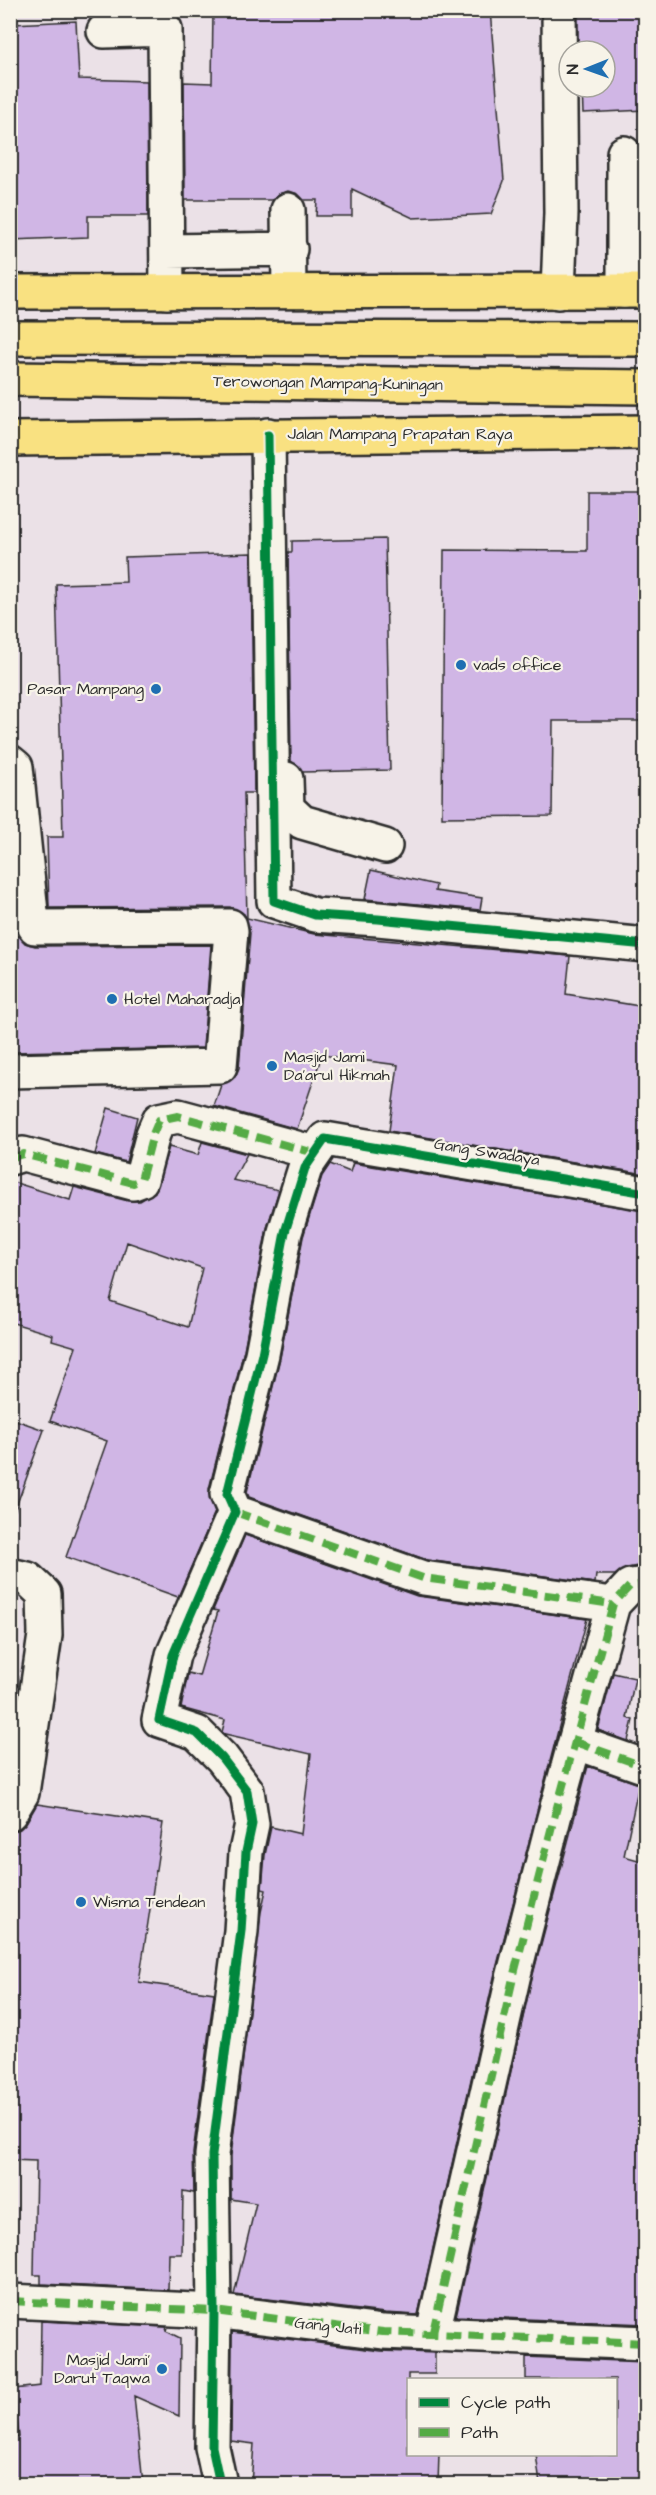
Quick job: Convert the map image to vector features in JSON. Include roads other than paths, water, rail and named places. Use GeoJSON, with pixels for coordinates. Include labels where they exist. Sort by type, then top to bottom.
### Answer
{"type":"FeatureCollection","features":[{"type":"Feature","properties":{"kind":"main road"},"geometry":{"type":"LineString","coordinates":[[10,292],[635,291]]}},
{"type":"Feature","properties":{"kind":"main road"},"geometry":{"type":"LineString","coordinates":[[10,338],[645,339]]}},
{"type":"Feature","properties":{"kind":"main road","name":"Terowongan Mampang-Kuningan"},"geometry":{"type":"LineString","coordinates":[[10,379],[645,387]]}},
{"type":"Feature","properties":{"kind":"main road","name":"Jalan Mampang Prapatan Raya"},"geometry":{"type":"LineString","coordinates":[[10,439],[645,432]]}},
{"type":"Feature","properties":{"kind":"street"},"geometry":{"type":"LineString","coordinates":[[558,292],[561,213],[559,10]]}},
{"type":"Feature","properties":{"kind":"street"},"geometry":{"type":"LineString","coordinates":[[104,31],[165,29],[167,292]]}},
{"type":"Feature","properties":{"kind":"street"},"geometry":{"type":"LineString","coordinates":[[624,153],[635,291]]}},
{"type":"Feature","properties":{"kind":"street"},"geometry":{"type":"LineString","coordinates":[[288,210],[289,291]]}},
{"type":"Feature","properties":{"kind":"street"},"geometry":{"type":"LineString","coordinates":[[168,251],[290,249]]}},
{"type":"Feature","properties":{"kind":"street"},"geometry":{"type":"LineString","coordinates":[[272,435],[287,808],[302,822],[385,846]]}},
{"type":"Feature","properties":{"kind":"street"},"geometry":{"type":"LineString","coordinates":[[272,435],[274,901],[315,915],[645,945]]}},
{"type":"Feature","properties":{"kind":"street"},"geometry":{"type":"LineString","coordinates":[[10,762],[16,767],[32,922],[35,927],[230,926],[231,931],[220,1066],[10,1071]]}},
{"type":"Feature","properties":{"kind":"street","name":"Gang Swadaya"},"geometry":{"type":"LineString","coordinates":[[10,1158],[23,1154],[134,1183],[141,1180],[159,1120],[178,1116],[320,1146],[645,1193]]}},
{"type":"Feature","properties":{"kind":"street"},"geometry":{"type":"LineString","coordinates":[[320,1146],[305,1168],[285,1232],[262,1354],[227,1494],[236,1512],[423,1578],[613,1604]]}},
{"type":"Feature","properties":{"kind":"street"},"geometry":{"type":"LineString","coordinates":[[220,2484],[212,2447],[214,2311],[212,2155],[241,1931],[246,1852],[252,1824],[248,1791],[222,1758],[197,1733],[159,1720],[173,1655],[236,1512]]}},
{"type":"Feature","properties":{"kind":"street"},"geometry":{"type":"LineString","coordinates":[[10,1575],[28,1579],[44,1594],[45,1635],[22,1793],[10,1813]]}},
{"type":"Feature","properties":{"kind":"street"},"geometry":{"type":"LineString","coordinates":[[433,2332],[513,1978],[613,1604],[630,1586],[645,1584]]}},
{"type":"Feature","properties":{"kind":"street"},"geometry":{"type":"LineString","coordinates":[[575,1742],[645,1767]]}},
{"type":"Feature","properties":{"kind":"street","name":"Gang Jati"},"geometry":{"type":"LineString","coordinates":[[10,2301],[214,2311],[371,2330],[645,2343]]}},
{"type":"Feature","properties":{"kind":"place","name":"vads office"},"geometry":{"type":"Point","coordinates":[461,665]}},
{"type":"Feature","properties":{"kind":"place","name":"Pasar Mampang"},"geometry":{"type":"Point","coordinates":[156,689]}},
{"type":"Feature","properties":{"kind":"place","name":"Hotel Maharadja"},"geometry":{"type":"Point","coordinates":[112,999]}},
{"type":"Feature","properties":{"kind":"place","name":"Masjid Jami Da'arul Hikmah"},"geometry":{"type":"Point","coordinates":[272,1066]}},
{"type":"Feature","properties":{"kind":"place","name":"Wisma Tendean"},"geometry":{"type":"Point","coordinates":[81,1902]}},
{"type":"Feature","properties":{"kind":"place","name":"Masjid Jami' Darut Taqwa"},"geometry":{"type":"Point","coordinates":[162,2369]}}]}
